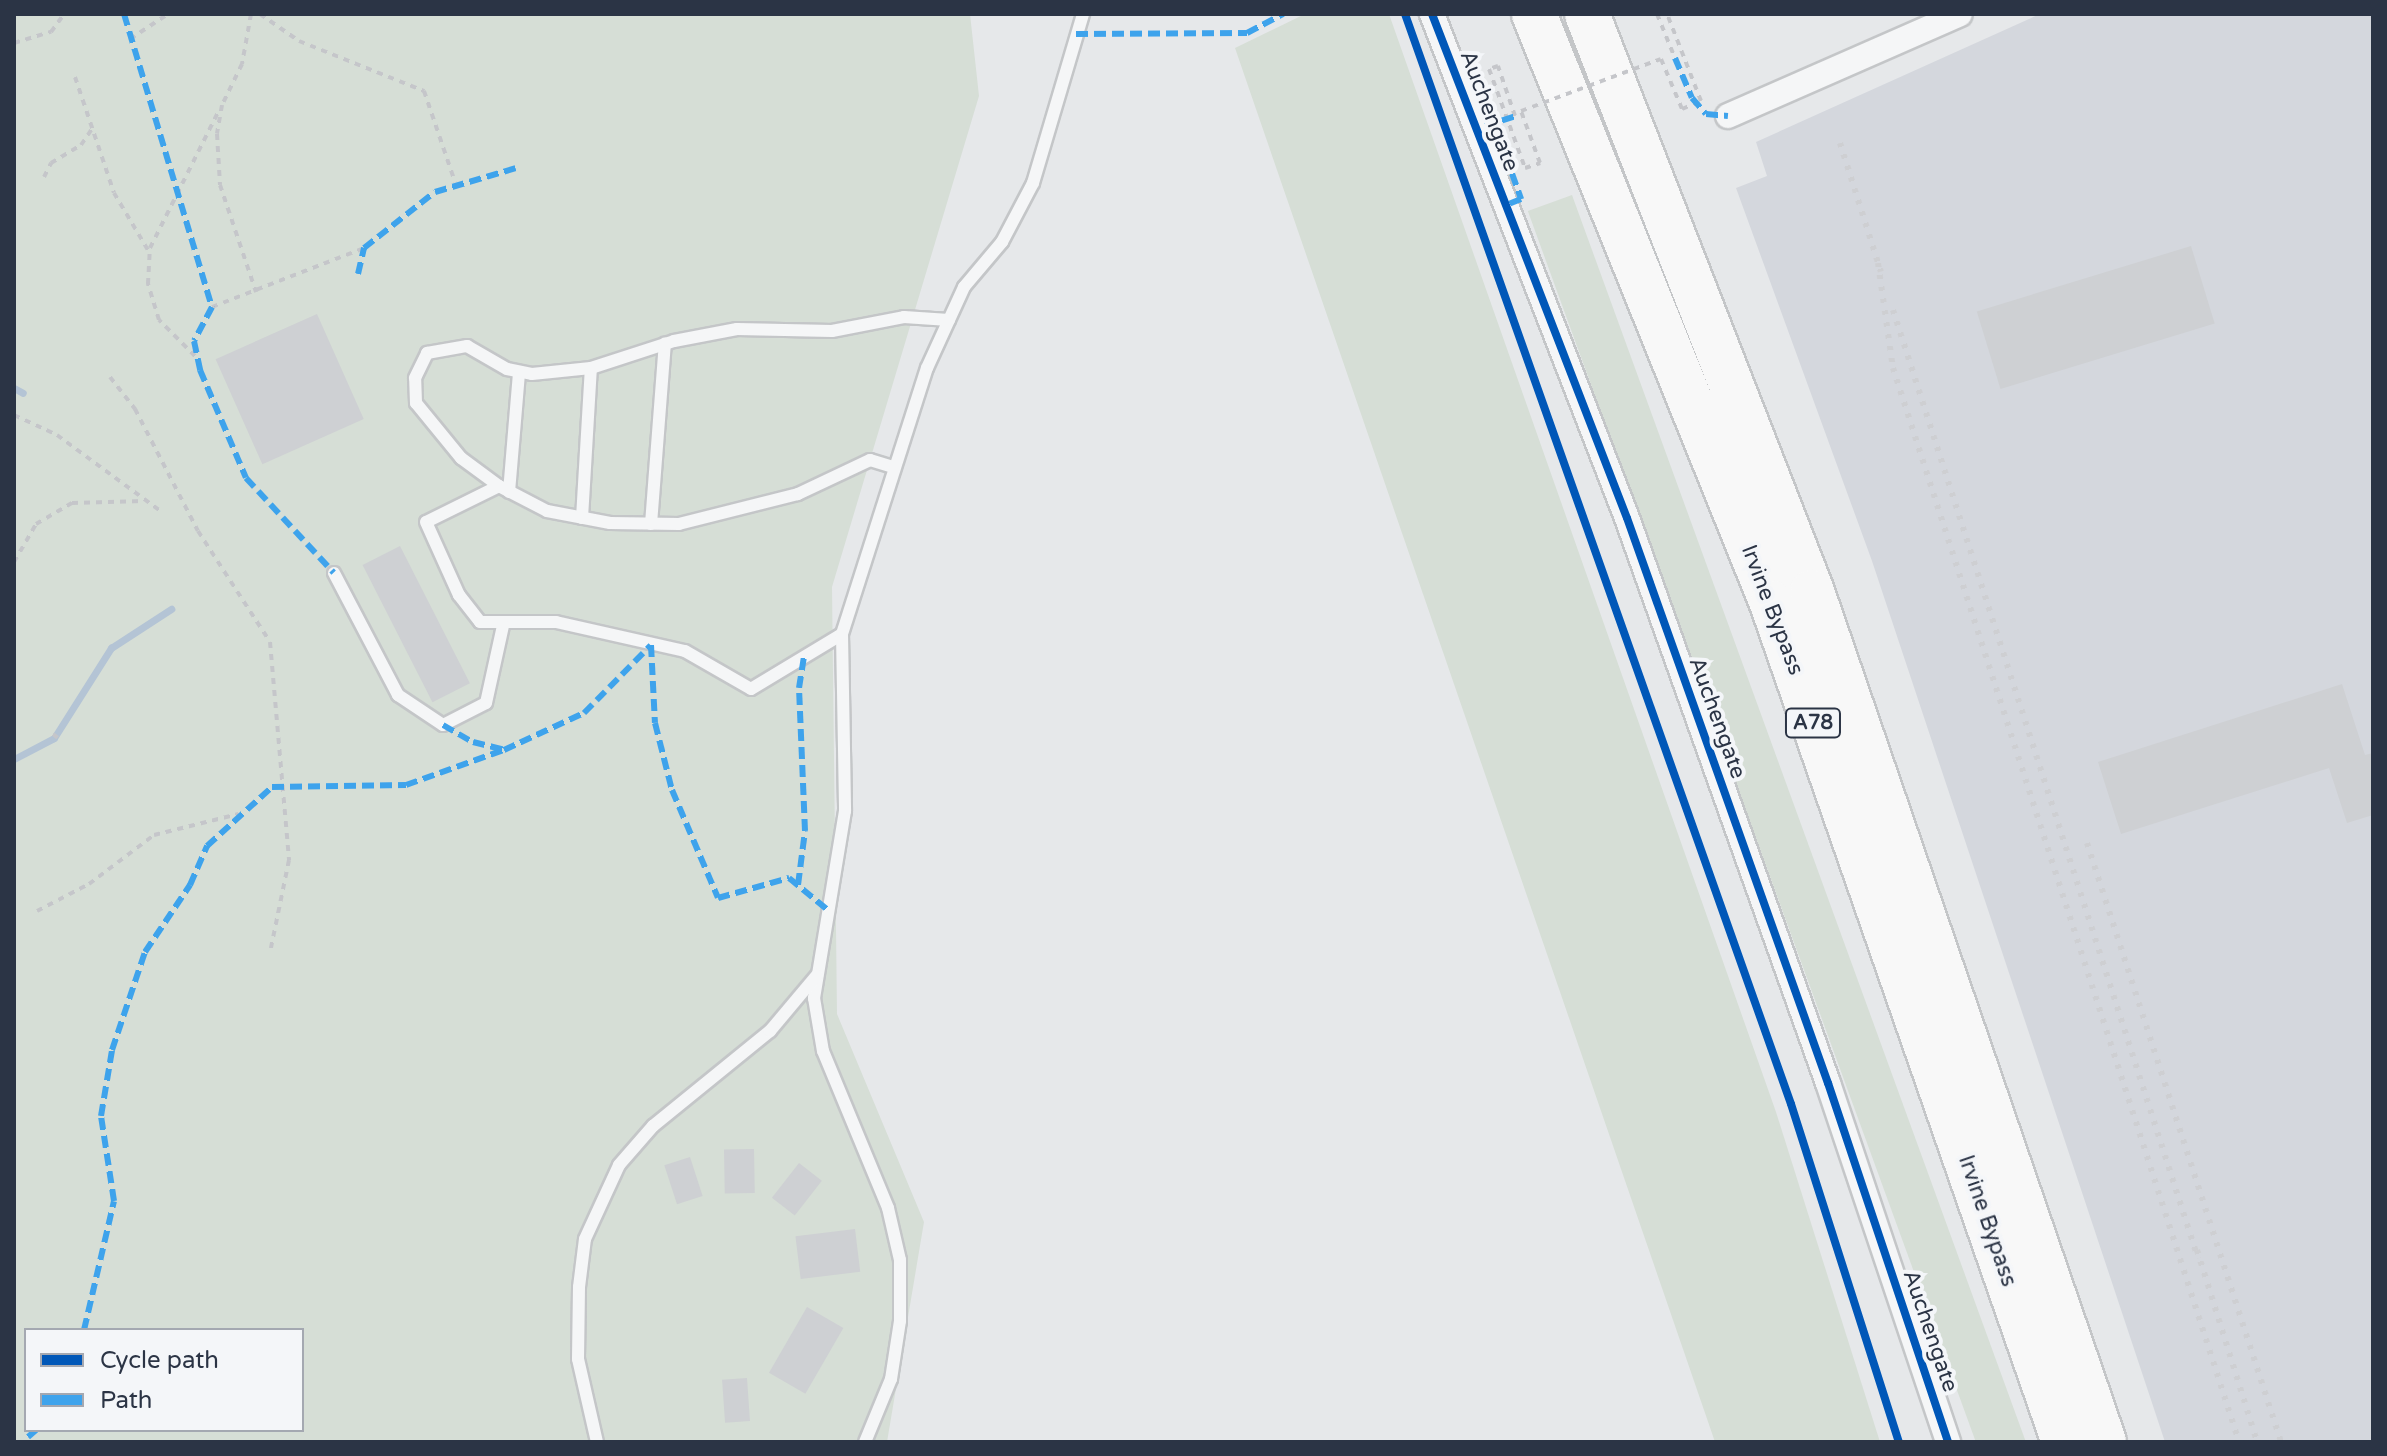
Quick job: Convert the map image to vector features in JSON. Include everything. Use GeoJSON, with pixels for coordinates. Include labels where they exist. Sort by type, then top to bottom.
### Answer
{"type":"FeatureCollection","features":[{"type":"Feature","properties":{"kind":"highway","name":"Irvine Bypass"},"geometry":{"type":"LineString","coordinates":[[1534,14],[1772,603],[2064,1442]]}},
{"type":"Feature","properties":{"kind":"highway","name":"Irvine Bypass"},"geometry":{"type":"LineString","coordinates":[[1587,14],[1812,592],[2104,1442]]}},
{"type":"Feature","properties":{"kind":"street","name":"Auchengate"},"geometry":{"type":"LineString","coordinates":[[1432,14],[1627,518],[1828,1083],[1948,1442]]}},
{"type":"Feature","properties":{"kind":"street"},"geometry":{"type":"LineString","coordinates":[[1728,116],[1960,14]]}},
{"type":"Feature","properties":{"kind":"lane"},"geometry":{"type":"LineString","coordinates":[[865,1442],[891,1379],[900,1321],[900,1260],[888,1208],[823,1051],[814,998],[845,811],[842,634],[893,467],[949,320],[964,287],[1002,242],[1033,183],[1083,14]]}},
{"type":"Feature","properties":{"kind":"lane"},"geometry":{"type":"LineString","coordinates":[[893,467],[870,460],[798,494],[745,511],[679,524],[582,518],[547,511],[504,489],[429,425],[416,403],[415,378],[427,353],[448,346],[467,346],[519,372],[591,368],[665,344],[737,329],[832,331],[904,317],[949,320]]}},
{"type":"Feature","properties":{"kind":"lane"},"geometry":{"type":"LineString","coordinates":[[651,524],[665,344]]}},
{"type":"Feature","properties":{"kind":"lane"},"geometry":{"type":"LineString","coordinates":[[582,518],[591,368]]}},
{"type":"Feature","properties":{"kind":"lane"},"geometry":{"type":"LineString","coordinates":[[504,489],[519,372]]}},
{"type":"Feature","properties":{"kind":"lane"},"geometry":{"type":"LineString","coordinates":[[504,489],[426,522],[459,595],[480,622],[503,626],[556,622],[685,651],[751,689],[842,634]]}},
{"type":"Feature","properties":{"kind":"lane"},"geometry":{"type":"LineString","coordinates":[[334,573],[398,695],[443,725],[486,703],[503,626]]}},
{"type":"Feature","properties":{"kind":"lane"},"geometry":{"type":"LineString","coordinates":[[597,1442],[578,1359],[579,1287],[585,1239],[619,1165],[653,1126],[770,1031],[817,975]]}},
{"type":"Feature","properties":{"kind":"path"},"geometry":{"type":"LineString","coordinates":[[14,43],[51,32],[64,14]]}},
{"type":"Feature","properties":{"kind":"path"},"geometry":{"type":"LineString","coordinates":[[130,39],[168,14]]}},
{"type":"Feature","properties":{"kind":"path"},"geometry":{"type":"LineString","coordinates":[[195,356],[159,320],[148,284],[150,254],[242,64],[251,14]]}},
{"type":"Feature","properties":{"kind":"path"},"geometry":{"type":"LineString","coordinates":[[260,14],[299,41],[424,91],[455,182]]}},
{"type":"Feature","properties":{"kind":"path"},"geometry":{"type":"LineString","coordinates":[[1657,14],[1675,58]]}},
{"type":"Feature","properties":{"kind":"path"},"geometry":{"type":"LineString","coordinates":[[1515,116],[1498,66],[1489,69],[1525,168],[1540,163],[1521,111],[1661,59],[1682,109],[1701,101],[1667,14]]}},
{"type":"Feature","properties":{"kind":"path"},"geometry":{"type":"LineString","coordinates":[[75,77],[114,193],[150,254]]}},
{"type":"Feature","properties":{"kind":"path"},"geometry":{"type":"LineString","coordinates":[[222,105],[220,185],[256,292]]}},
{"type":"Feature","properties":{"kind":"path"},"geometry":{"type":"LineString","coordinates":[[44,177],[51,163],[81,145],[93,127]]}},
{"type":"Feature","properties":{"kind":"path"},"geometry":{"type":"LineString","coordinates":[[212,307],[364,248]]}},
{"type":"Feature","properties":{"kind":"path"},"geometry":{"type":"LineString","coordinates":[[110,377],[135,409],[198,531],[270,642],[289,860],[271,948]]}},
{"type":"Feature","properties":{"kind":"path"},"geometry":{"type":"LineString","coordinates":[[14,415],[57,435],[162,512]]}},
{"type":"Feature","properties":{"kind":"path"},"geometry":{"type":"LineString","coordinates":[[14,562],[36,524],[72,503],[146,502]]}},
{"type":"Feature","properties":{"kind":"path"},"geometry":{"type":"LineString","coordinates":[[37,911],[89,884],[154,835],[238,814]]}},
{"type":"Feature","properties":{"kind":"shaded area"},"geometry":{"type":"Polygon","coordinates":[[[14,14],[970,14],[979,96],[832,587],[837,1014],[924,1222],[887,1442],[14,1442],[14,14]]]}},
{"type":"Feature","properties":{"kind":"shaded area"},"geometry":{"type":"Polygon","coordinates":[[[1305,14],[1389,14],[1776,1112],[1880,1442],[1715,1442],[1235,48],[1305,14]]]}},
{"type":"Feature","properties":{"kind":"shaded area"},"geometry":{"type":"Polygon","coordinates":[[[2040,14],[2373,14],[2373,1442],[2165,1442],[1872,561],[1736,188],[1767,176],[1756,142],[2040,14]]]}},
{"type":"Feature","properties":{"kind":"shaded area"},"geometry":{"type":"Polygon","coordinates":[[[1572,195],[2025,1440],[1976,1442],[1528,211],[1572,195]]]}},
{"type":"Feature","properties":{"kind":"building"},"geometry":{"type":"Polygon","coordinates":[[[2191,246],[2215,323],[2000,389],[1977,311],[2191,246]]]}},
{"type":"Feature","properties":{"kind":"building"},"geometry":{"type":"Polygon","coordinates":[[[317,314],[364,419],[262,464],[216,359],[317,314]]]}},
{"type":"Feature","properties":{"kind":"building"},"geometry":{"type":"Polygon","coordinates":[[[400,546],[470,683],[432,702],[363,565],[400,546]]]}},
{"type":"Feature","properties":{"kind":"building"},"geometry":{"type":"Polygon","coordinates":[[[2342,684],[2365,755],[2373,753],[2373,815],[2347,823],[2329,768],[2121,834],[2098,762],[2342,684]]]}},
{"type":"Feature","properties":{"kind":"building"},"geometry":{"type":"Polygon","coordinates":[[[754,1149],[755,1193],[725,1194],[724,1150],[754,1149]]]}},
{"type":"Feature","properties":{"kind":"building"},"geometry":{"type":"Polygon","coordinates":[[[690,1157],[703,1196],[677,1204],[664,1165],[690,1157]]]}},
{"type":"Feature","properties":{"kind":"building"},"geometry":{"type":"Polygon","coordinates":[[[799,1163],[822,1181],[795,1216],[772,1198],[799,1163]]]}},
{"type":"Feature","properties":{"kind":"building"},"geometry":{"type":"Polygon","coordinates":[[[855,1229],[860,1272],[801,1279],[795,1236],[855,1229]]]}},
{"type":"Feature","properties":{"kind":"building"},"geometry":{"type":"Polygon","coordinates":[[[807,1307],[843,1328],[805,1394],[769,1373],[807,1307]]]}},
{"type":"Feature","properties":{"kind":"building"},"geometry":{"type":"Polygon","coordinates":[[[747,1378],[750,1421],[725,1423],[722,1380],[747,1378]]]}},
{"type":"Feature","properties":{"kind":"waterway"},"geometry":{"type":"LineString","coordinates":[[14,388],[23,393]]}},
{"type":"Feature","properties":{"kind":"waterway"},"geometry":{"type":"LineString","coordinates":[[14,759],[54,738],[111,648],[171,609]]}},
{"type":"Feature","properties":{"kind":"railway"},"geometry":{"type":"LineString","coordinates":[[1840,143],[1881,272]]}},
{"type":"Feature","properties":{"kind":"railway"},"geometry":{"type":"LineString","coordinates":[[1878,263],[1893,368],[2239,1442]]}},
{"type":"Feature","properties":{"kind":"railway"},"geometry":{"type":"LineString","coordinates":[[1893,310],[2198,1258]]}},
{"type":"Feature","properties":{"kind":"railway"},"geometry":{"type":"LineString","coordinates":[[2087,843],[2281,1442]]}},
{"type":"Feature","properties":{"kind":"railway"},"geometry":{"type":"LineString","coordinates":[[2197,1250],[2257,1442]]}},
{"type":"Feature","properties":{"kind":"marked path"},"geometry":{"type":"LineString","coordinates":[[124,14],[212,307],[194,341],[200,370],[246,478],[334,573]]}},
{"type":"Feature","properties":{"kind":"marked path"},"geometry":{"type":"LineString","coordinates":[[1076,34],[1247,33],[1283,14]]}},
{"type":"Feature","properties":{"kind":"marked path"},"geometry":{"type":"LineString","coordinates":[[1675,58],[1692,98],[1706,114],[1728,116]]}},
{"type":"Feature","properties":{"kind":"marked path"},"geometry":{"type":"LineString","coordinates":[[1485,126],[1515,116]]}},
{"type":"Feature","properties":{"kind":"marked path"},"geometry":{"type":"LineString","coordinates":[[1494,123],[1521,199],[1506,205]]}},
{"type":"Feature","properties":{"kind":"marked path"},"geometry":{"type":"LineString","coordinates":[[358,274],[364,248],[435,192],[516,168]]}},
{"type":"Feature","properties":{"kind":"marked path"},"geometry":{"type":"LineString","coordinates":[[651,645],[655,723],[672,790],[718,898],[789,878],[829,911]]}},
{"type":"Feature","properties":{"kind":"marked path"},"geometry":{"type":"LineString","coordinates":[[443,725],[473,742],[504,750],[584,713],[651,645]]}},
{"type":"Feature","properties":{"kind":"marked path"},"geometry":{"type":"LineString","coordinates":[[798,885],[805,831],[799,688],[804,657]]}},
{"type":"Feature","properties":{"kind":"marked path"},"geometry":{"type":"LineString","coordinates":[[84,1328],[114,1201],[101,1116],[112,1050],[145,952],[190,885],[207,846],[272,787],[406,785],[504,750]]}},
{"type":"Feature","properties":{"kind":"marked path"},"geometry":{"type":"LineString","coordinates":[[28,1437],[34,1432]]}},
{"type":"Feature","properties":{"kind":"cycle path"},"geometry":{"type":"LineString","coordinates":[[1405,14],[1791,1104],[1899,1442]]}},
{"type":"Feature","properties":{"kind":"cycle path"},"geometry":{"type":"LineString","coordinates":[[1432,14],[1627,518],[1828,1083],[1948,1442]]}}]}
